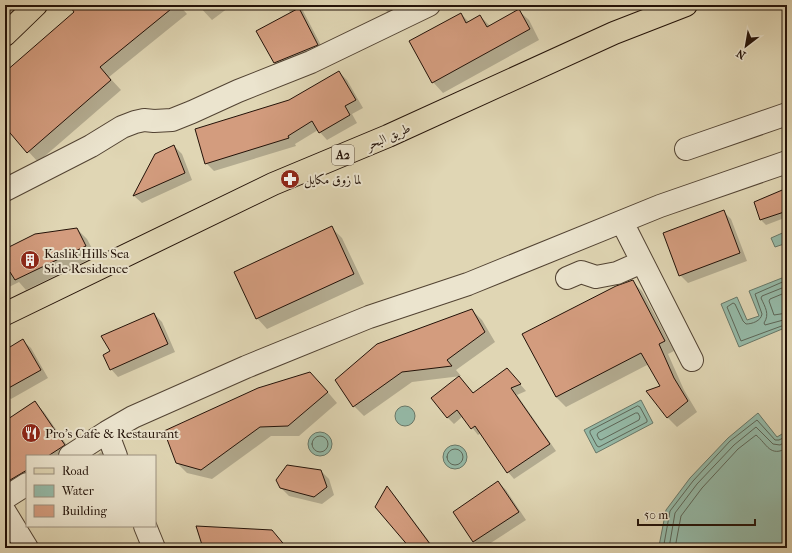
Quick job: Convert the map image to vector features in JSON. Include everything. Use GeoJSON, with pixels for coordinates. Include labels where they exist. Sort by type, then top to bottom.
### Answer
{"type":"FeatureCollection","features":[{"type":"Feature","properties":{"kind":"main road"},"geometry":{"type":"LineString","coordinates":[[5,35],[36,5]]}},
{"type":"Feature","properties":{"kind":"main road","name":"طريق البحر"},"geometry":{"type":"LineString","coordinates":[[5,314],[273,184],[388,136],[614,33],[686,5]]}},
{"type":"Feature","properties":{"kind":"street"},"geometry":{"type":"LineString","coordinates":[[5,190],[91,146],[122,127],[144,120],[172,120],[238,91],[311,62],[429,5]]}},
{"type":"Feature","properties":{"kind":"street"},"geometry":{"type":"LineString","coordinates":[[686,149],[787,114]]}},
{"type":"Feature","properties":{"kind":"street"},"geometry":{"type":"LineString","coordinates":[[72,455],[133,417],[246,367],[362,320],[468,284],[660,206],[787,162]]}},
{"type":"Feature","properties":{"kind":"street"},"geometry":{"type":"LineString","coordinates":[[622,222],[692,360]]}},
{"type":"Feature","properties":{"kind":"street"},"geometry":{"type":"LineString","coordinates":[[567,278],[581,272],[596,277],[617,273],[642,262]]}},
{"type":"Feature","properties":{"kind":"street"},"geometry":{"type":"LineString","coordinates":[[107,432],[116,455]]}},
{"type":"Feature","properties":{"kind":"street"},"geometry":{"type":"LineString","coordinates":[[5,498],[26,485]]}},
{"type":"Feature","properties":{"kind":"street"},"geometry":{"type":"LineString","coordinates":[[5,512],[28,548]]}},
{"type":"Feature","properties":{"kind":"street"},"geometry":{"type":"LineString","coordinates":[[145,527],[154,548]]}},
{"type":"Feature","properties":{"kind":"water"},"geometry":{"type":"Polygon","coordinates":[[[787,231],[787,243],[775,247],[771,238],[787,231]]]}},
{"type":"Feature","properties":{"kind":"water"},"geometry":{"type":"Polygon","coordinates":[[[787,276],[787,327],[739,347],[721,304],[737,297],[747,320],[759,316],[749,291],[787,276]]]}},
{"type":"Feature","properties":{"kind":"water"},"geometry":{"type":"Polygon","coordinates":[[[641,400],[653,423],[596,453],[584,430],[641,400]]]}},
{"type":"Feature","properties":{"kind":"water"},"geometry":{"type":"Polygon","coordinates":[[[405,406],[412,409],[415,416],[412,423],[405,426],[398,423],[395,416],[398,409],[405,406]]]}},
{"type":"Feature","properties":{"kind":"water"},"geometry":{"type":"Polygon","coordinates":[[[758,413],[777,437],[787,431],[787,548],[661,548],[659,546],[666,510],[690,478],[728,438],[758,413]]]}},
{"type":"Feature","properties":{"kind":"water"},"geometry":{"type":"Polygon","coordinates":[[[320,432],[325,433],[331,439],[331,449],[325,455],[320,456],[315,455],[309,449],[308,444],[309,439],[315,433],[320,432]]]}},
{"type":"Feature","properties":{"kind":"water"},"geometry":{"type":"Polygon","coordinates":[[[455,445],[464,448],[467,457],[464,466],[455,469],[446,466],[443,457],[446,448],[455,445]]]}},
{"type":"Feature","properties":{"kind":"building"},"geometry":{"type":"Polygon","coordinates":[[[69,5],[176,5],[100,67],[111,80],[27,153],[5,127],[5,72],[74,12],[69,5]]]}},
{"type":"Feature","properties":{"kind":"building"},"geometry":{"type":"Polygon","coordinates":[[[299,8],[318,45],[274,63],[256,31],[299,8]]]}},
{"type":"Feature","properties":{"kind":"building"},"geometry":{"type":"Polygon","coordinates":[[[519,9],[530,29],[432,83],[409,41],[461,13],[466,23],[480,15],[487,27],[519,9]]]}},
{"type":"Feature","properties":{"kind":"building"},"geometry":{"type":"Polygon","coordinates":[[[339,71],[356,100],[345,106],[350,115],[319,133],[312,121],[288,136],[289,138],[205,164],[195,129],[289,100],[339,71]]]}},
{"type":"Feature","properties":{"kind":"building"},"geometry":{"type":"Polygon","coordinates":[[[174,145],[185,173],[133,196],[155,154],[174,145]]]}},
{"type":"Feature","properties":{"kind":"building"},"geometry":{"type":"Polygon","coordinates":[[[787,188],[787,211],[760,220],[754,202],[787,188]]]}},
{"type":"Feature","properties":{"kind":"building"},"geometry":{"type":"Polygon","coordinates":[[[724,210],[740,253],[679,276],[663,233],[724,210]]]}},
{"type":"Feature","properties":{"kind":"building"},"geometry":{"type":"Polygon","coordinates":[[[332,226],[354,274],[256,319],[234,272],[332,226]]]}},
{"type":"Feature","properties":{"kind":"building","name":"Kaslik Hills Sea Side Residence"},"geometry":{"type":"Polygon","coordinates":[[[77,228],[86,246],[15,280],[10,272],[5,274],[5,249],[35,234],[77,228]]]}},
{"type":"Feature","properties":{"kind":"building"},"geometry":{"type":"Polygon","coordinates":[[[633,280],[665,341],[659,344],[674,378],[688,401],[667,418],[646,391],[660,386],[641,353],[556,397],[522,334],[616,286],[633,280]]]}},
{"type":"Feature","properties":{"kind":"building"},"geometry":{"type":"Polygon","coordinates":[[[472,309],[485,332],[447,360],[452,366],[402,372],[353,407],[335,380],[377,344],[472,309]]]}},
{"type":"Feature","properties":{"kind":"building"},"geometry":{"type":"Polygon","coordinates":[[[154,313],[168,344],[110,370],[103,355],[110,351],[101,336],[154,313]]]}},
{"type":"Feature","properties":{"kind":"building"},"geometry":{"type":"Polygon","coordinates":[[[23,339],[41,370],[5,390],[5,350],[23,339]]]}},
{"type":"Feature","properties":{"kind":"building"},"geometry":{"type":"Polygon","coordinates":[[[507,368],[521,384],[511,388],[550,444],[507,473],[475,426],[471,429],[457,410],[447,418],[431,398],[459,376],[473,393],[507,368]]]}},
{"type":"Feature","properties":{"kind":"building"},"geometry":{"type":"Polygon","coordinates":[[[310,372],[328,392],[288,426],[260,427],[201,470],[176,463],[164,431],[258,388],[310,372]]]}},
{"type":"Feature","properties":{"kind":"building","name":"Pro's Cafe & Restaurant"},"geometry":{"type":"Polygon","coordinates":[[[35,401],[65,445],[50,455],[26,455],[26,471],[5,483],[5,421],[35,401]]]}},
{"type":"Feature","properties":{"kind":"building"},"geometry":{"type":"Polygon","coordinates":[[[287,465],[321,470],[327,487],[314,497],[280,488],[276,480],[287,465]]]}},
{"type":"Feature","properties":{"kind":"building"},"geometry":{"type":"Polygon","coordinates":[[[498,481],[519,512],[473,542],[453,512],[498,481]]]}},
{"type":"Feature","properties":{"kind":"building"},"geometry":{"type":"Polygon","coordinates":[[[387,486],[433,548],[410,548],[375,507],[387,486]]]}},
{"type":"Feature","properties":{"kind":"building"},"geometry":{"type":"Polygon","coordinates":[[[196,526],[272,530],[287,548],[203,548],[196,526]]]}},
{"type":"Feature","properties":{"kind":"place","name":"لما زوق مكايل"},"geometry":{"type":"Point","coordinates":[290,179]}},
{"type":"Feature","properties":{"kind":"place","name":"Kaslik Hills Sea Side Residence"},"geometry":{"type":"Point","coordinates":[30,260]}},
{"type":"Feature","properties":{"kind":"place","name":"Pro's Cafe & Restaurant"},"geometry":{"type":"Point","coordinates":[31,433]}}]}
